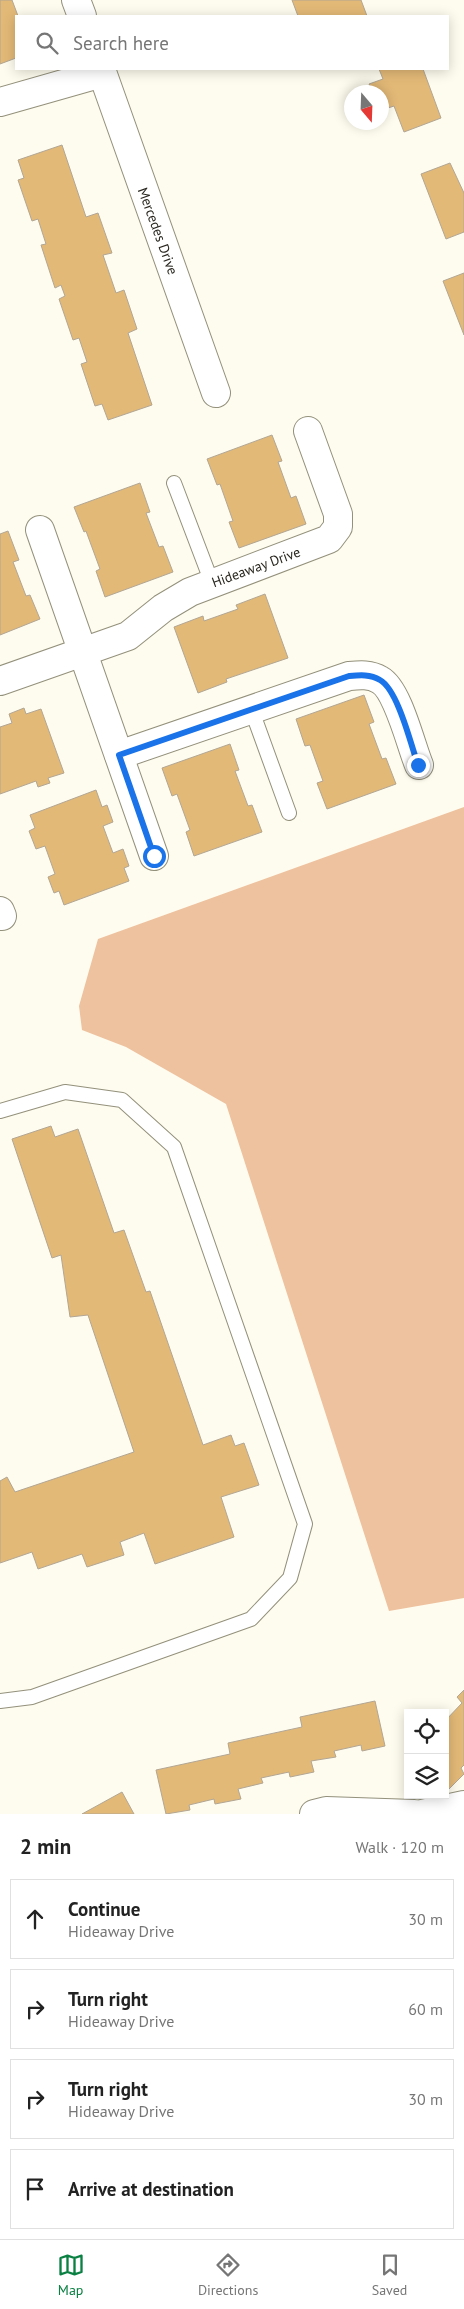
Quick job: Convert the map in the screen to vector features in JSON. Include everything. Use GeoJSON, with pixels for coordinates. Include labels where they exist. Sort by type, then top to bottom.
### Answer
{"type":"FeatureCollection","features":[{"type":"Feature","properties":{"kind":"street"},"geometry":{"type":"LineString","coordinates":[[76,0],[82,15]]}},
{"type":"Feature","properties":{"kind":"street"},"geometry":{"type":"LineString","coordinates":[[0,102],[101,71]]}},
{"type":"Feature","properties":{"kind":"street","name":"Mercedes Drive"},"geometry":{"type":"LineString","coordinates":[[101,71],[216,392]]}},
{"type":"Feature","properties":{"kind":"street","name":"Hideaway Drive"},"geometry":{"type":"LineString","coordinates":[[0,681],[128,636],[163,608],[212,583],[323,543],[338,527],[338,514],[308,431]]}},
{"type":"Feature","properties":{"kind":"street"},"geometry":{"type":"LineString","coordinates":[[40,530],[154,856]]}},
{"type":"Feature","properties":{"kind":"street"},"geometry":{"type":"LineString","coordinates":[[119,755],[252,711],[349,676],[369,676],[380,680],[391,692],[418,765]]}},
{"type":"Feature","properties":{"kind":"street"},"geometry":{"type":"LineString","coordinates":[[422,1814],[464,1804]]}},
{"type":"Feature","properties":{"kind":"street"},"geometry":{"type":"LineString","coordinates":[[314,1814],[326,1811],[414,1814]]}},
{"type":"Feature","properties":{"kind":"lane"},"geometry":{"type":"LineString","coordinates":[[174,483],[212,583]]}},
{"type":"Feature","properties":{"kind":"lane"},"geometry":{"type":"LineString","coordinates":[[252,711],[289,813]]}},
{"type":"Feature","properties":{"kind":"lane"},"geometry":{"type":"LineString","coordinates":[[0,1111],[65,1092],[122,1100],[174,1147],[305,1524],[290,1578],[251,1619],[32,1698],[0,1701]]}},
{"type":"Feature","properties":{"kind":"shaded area"},"geometry":{"type":"Polygon","coordinates":[[[464,807],[464,1598],[389,1611],[226,1104],[126,1047],[82,1030],[79,1006],[98,939],[464,807]]]}},
{"type":"Feature","properties":{"kind":"building"},"geometry":{"type":"Polygon","coordinates":[[[0,0],[12,0],[18,15],[15,15],[15,58],[0,64],[0,0]]]}},
{"type":"Feature","properties":{"kind":"building"},"geometry":{"type":"Polygon","coordinates":[[[292,0],[361,0],[367,15],[298,15],[292,0]]]}},
{"type":"Feature","properties":{"kind":"building"},"geometry":{"type":"Polygon","coordinates":[[[379,70],[423,70],[441,118],[404,132],[394,106],[389,108],[389,85],[369,84],[383,79],[379,70]]]}},
{"type":"Feature","properties":{"kind":"building"},"geometry":{"type":"Polygon","coordinates":[[[62,145],[86,217],[98,213],[112,253],[103,255],[116,293],[124,290],[137,329],[128,333],[152,405],[108,420],[102,404],[95,406],[81,364],[87,362],[79,338],[73,340],[59,299],[65,296],[61,285],[55,288],[41,245],[46,244],[38,219],[32,221],[18,180],[24,178],[18,160],[62,145]]]}},
{"type":"Feature","properties":{"kind":"building"},"geometry":{"type":"Polygon","coordinates":[[[450,163],[464,193],[464,232],[446,239],[421,174],[450,163]]]}},
{"type":"Feature","properties":{"kind":"building"},"geometry":{"type":"Polygon","coordinates":[[[464,273],[464,335],[443,281],[464,273]]]}},
{"type":"Feature","properties":{"kind":"building"},"geometry":{"type":"Polygon","coordinates":[[[272,435],[282,461],[278,462],[291,498],[296,496],[306,524],[239,548],[229,522],[233,521],[220,484],[217,485],[207,459],[272,435]]]}},
{"type":"Feature","properties":{"kind":"building"},"geometry":{"type":"Polygon","coordinates":[[[140,483],[150,512],[146,513],[159,547],[163,546],[173,572],[105,597],[96,571],[100,569],[86,531],[84,532],[74,507],[140,483]]]}},
{"type":"Feature","properties":{"kind":"building"},"geometry":{"type":"Polygon","coordinates":[[[8,531],[19,560],[13,562],[26,596],[30,595],[40,619],[0,635],[0,534],[8,531]]]}},
{"type":"Feature","properties":{"kind":"building"},"geometry":{"type":"Polygon","coordinates":[[[265,594],[288,658],[226,679],[227,682],[198,693],[174,627],[203,616],[204,621],[238,609],[236,605],[265,594]]]}},
{"type":"Feature","properties":{"kind":"building"},"geometry":{"type":"Polygon","coordinates":[[[364,695],[374,722],[369,724],[382,759],[386,758],[396,784],[327,809],[317,783],[323,781],[310,745],[305,746],[296,719],[364,695]]]}},
{"type":"Feature","properties":{"kind":"building"},"geometry":{"type":"Polygon","coordinates":[[[24,708],[26,714],[41,709],[64,773],[48,778],[50,783],[38,787],[36,781],[0,794],[0,727],[12,723],[9,714],[24,708]]]}},
{"type":"Feature","properties":{"kind":"building"},"geometry":{"type":"Polygon","coordinates":[[[230,744],[239,770],[235,771],[248,806],[252,805],[262,832],[194,856],[186,832],[190,830],[177,794],[172,796],[162,768],[230,744]]]}},
{"type":"Feature","properties":{"kind":"building"},"geometry":{"type":"Polygon","coordinates":[[[96,790],[102,807],[107,805],[113,822],[103,826],[113,853],[123,849],[129,866],[124,868],[129,881],[64,905],[59,891],[54,893],[48,877],[55,874],[45,846],[36,849],[29,831],[35,828],[30,815],[96,790]]]}},
{"type":"Feature","properties":{"kind":"building"},"geometry":{"type":"Polygon","coordinates":[[[51,1126],[55,1137],[78,1129],[114,1233],[124,1230],[146,1292],[150,1291],[203,1445],[231,1435],[235,1446],[244,1443],[259,1485],[221,1497],[234,1537],[155,1564],[144,1533],[120,1542],[124,1555],[87,1567],[82,1554],[38,1569],[32,1552],[0,1563],[0,1481],[7,1477],[15,1492],[134,1452],[88,1315],[70,1317],[61,1255],[52,1258],[12,1139],[51,1126]]]}},
{"type":"Feature","properties":{"kind":"building"},"geometry":{"type":"Polygon","coordinates":[[[464,1690],[464,1765],[461,1768],[464,1774],[449,1789],[449,1717],[462,1703],[457,1697],[464,1690]]]}},
{"type":"Feature","properties":{"kind":"building"},"geometry":{"type":"Polygon","coordinates":[[[375,1701],[385,1746],[362,1751],[361,1745],[334,1751],[336,1757],[311,1761],[314,1772],[290,1777],[289,1772],[261,1778],[263,1783],[238,1789],[241,1799],[215,1804],[214,1799],[189,1805],[190,1810],[166,1814],[156,1770],[230,1754],[228,1743],[302,1727],[300,1717],[375,1701]]]}},
{"type":"Feature","properties":{"kind":"building"},"geometry":{"type":"Polygon","coordinates":[[[122,1792],[134,1814],[82,1814],[122,1792]]]}},
{"type":"Feature","properties":{"kind":"route"},"geometry":{"type":"LineString","coordinates":[[154,856],[119,755],[252,711],[349,676],[361,674],[386,684],[394,697],[418,765]]}}]}
